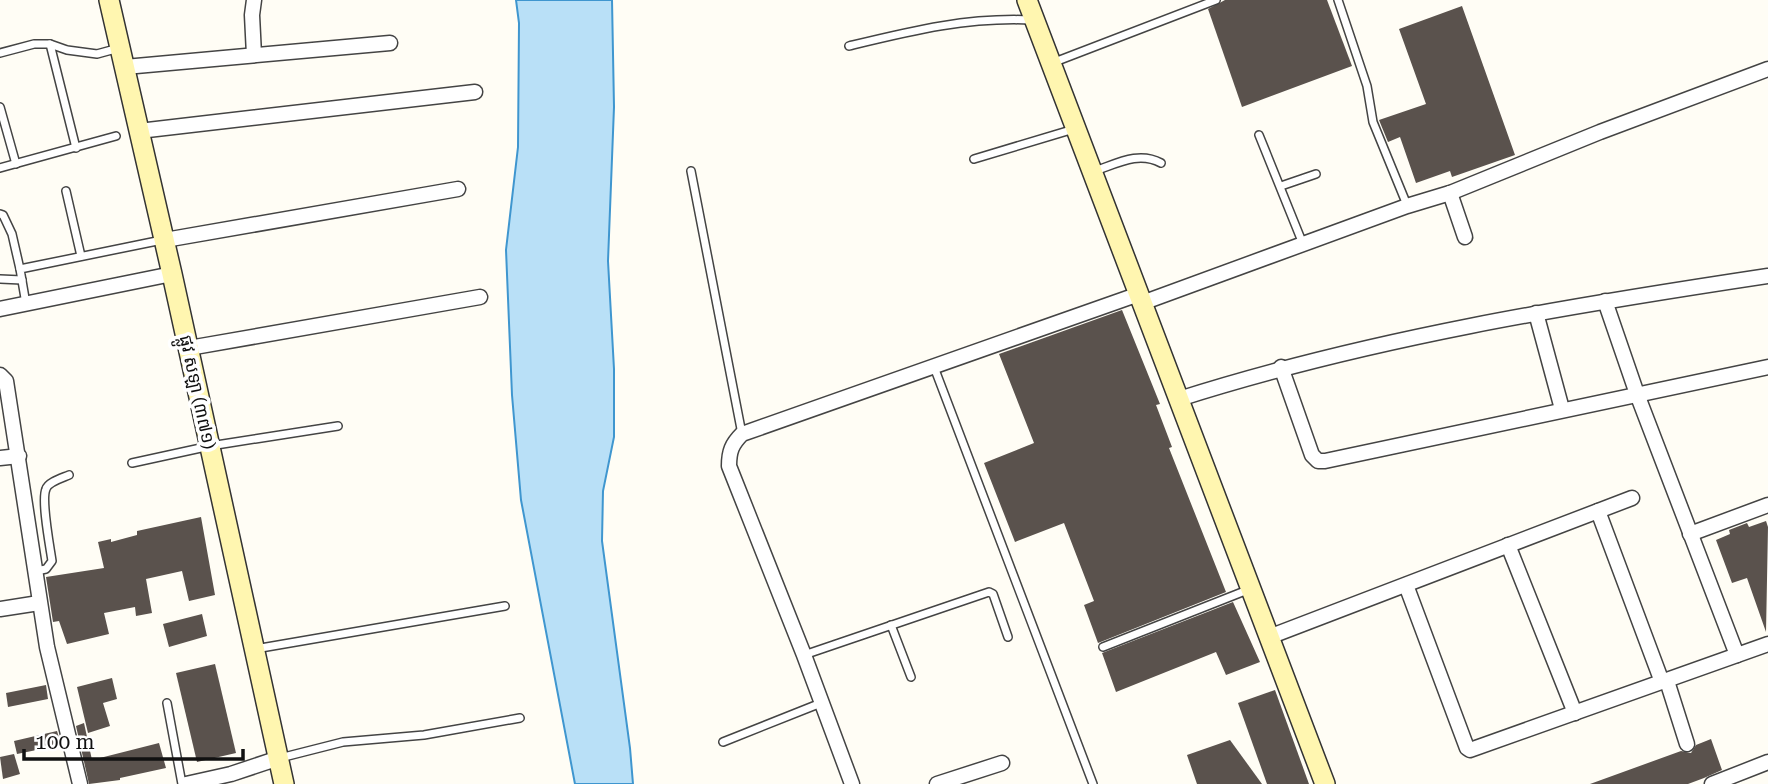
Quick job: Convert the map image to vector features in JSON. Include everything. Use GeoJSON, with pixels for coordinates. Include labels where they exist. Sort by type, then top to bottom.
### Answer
{"type":"FeatureCollection","features":[{"type":"Feature","properties":{"kind":"street","name":"ផ្លូវ សឡា (៣៧១)"},"geometry":{"type":"LineString","coordinates":[[109,0],[189,348],[284,784]]}},
{"type":"Feature","properties":{"kind":"street"},"geometry":{"type":"LineString","coordinates":[[254,0],[254,55]]}},
{"type":"Feature","properties":{"kind":"street"},"geometry":{"type":"LineString","coordinates":[[1027,0],[1325,784]]}},
{"type":"Feature","properties":{"kind":"street"},"geometry":{"type":"LineString","coordinates":[[125,67],[390,43]]}},
{"type":"Feature","properties":{"kind":"street"},"geometry":{"type":"LineString","coordinates":[[852,784],[729,466],[729,453],[742,434],[934,366],[1141,299],[1450,193],[1600,132],[1768,69]]}},
{"type":"Feature","properties":{"kind":"street"},"geometry":{"type":"LineString","coordinates":[[139,131],[475,92]]}},
{"type":"Feature","properties":{"kind":"street"},"geometry":{"type":"LineString","coordinates":[[164,240],[458,189]]}},
{"type":"Feature","properties":{"kind":"street"},"geometry":{"type":"LineString","coordinates":[[1450,193],[1465,237]]}},
{"type":"Feature","properties":{"kind":"street"},"geometry":{"type":"LineString","coordinates":[[0,309],[172,274]]}},
{"type":"Feature","properties":{"kind":"street"},"geometry":{"type":"LineString","coordinates":[[1178,399],[1281,368],[1376,345],[1536,313],[1768,276]]}},
{"type":"Feature","properties":{"kind":"street"},"geometry":{"type":"LineString","coordinates":[[189,348],[480,297]]}},
{"type":"Feature","properties":{"kind":"street"},"geometry":{"type":"LineString","coordinates":[[1605,301],[1637,394],[1737,655]]}},
{"type":"Feature","properties":{"kind":"street"},"geometry":{"type":"LineString","coordinates":[[1536,313],[1562,410]]}},
{"type":"Feature","properties":{"kind":"street"},"geometry":{"type":"LineString","coordinates":[[1281,368],[1312,456],[1318,461],[1768,367]]}},
{"type":"Feature","properties":{"kind":"street"},"geometry":{"type":"LineString","coordinates":[[0,375],[6,381],[19,456],[47,647],[80,784]]}},
{"type":"Feature","properties":{"kind":"street"},"geometry":{"type":"LineString","coordinates":[[0,458],[19,456]]}},
{"type":"Feature","properties":{"kind":"street"},"geometry":{"type":"LineString","coordinates":[[1269,637],[1632,498]]}},
{"type":"Feature","properties":{"kind":"street"},"geometry":{"type":"LineString","coordinates":[[1690,534],[1768,505]]}},
{"type":"Feature","properties":{"kind":"street"},"geometry":{"type":"LineString","coordinates":[[1598,511],[1687,744]]}},
{"type":"Feature","properties":{"kind":"street"},"geometry":{"type":"LineString","coordinates":[[1508,545],[1575,713]]}},
{"type":"Feature","properties":{"kind":"street"},"geometry":{"type":"LineString","coordinates":[[1406,585],[1467,748],[1474,750],[1768,644]]}},
{"type":"Feature","properties":{"kind":"street"},"geometry":{"type":"LineString","coordinates":[[0,609],[39,604]]}},
{"type":"Feature","properties":{"kind":"street"},"geometry":{"type":"LineString","coordinates":[[184,784],[231,774],[279,758]]}},
{"type":"Feature","properties":{"kind":"street"},"geometry":{"type":"LineString","coordinates":[[1712,784],[1768,762]]}},
{"type":"Feature","properties":{"kind":"street"},"geometry":{"type":"LineString","coordinates":[[937,784],[1002,763]]}},
{"type":"Feature","properties":{"kind":"lane"},"geometry":{"type":"LineString","coordinates":[[1051,63],[1216,0]]}},
{"type":"Feature","properties":{"kind":"lane"},"geometry":{"type":"LineString","coordinates":[[1338,0],[1367,86],[1373,122],[1407,206]]}},
{"type":"Feature","properties":{"kind":"lane"},"geometry":{"type":"LineString","coordinates":[[849,46],[941,24],[1003,19],[1035,20]]}},
{"type":"Feature","properties":{"kind":"lane"},"geometry":{"type":"LineString","coordinates":[[0,53],[34,44],[50,44],[67,50],[97,54],[120,47]]}},
{"type":"Feature","properties":{"kind":"lane"},"geometry":{"type":"LineString","coordinates":[[50,44],[76,148]]}},
{"type":"Feature","properties":{"kind":"lane"},"geometry":{"type":"LineString","coordinates":[[0,107],[16,164]]}},
{"type":"Feature","properties":{"kind":"lane"},"geometry":{"type":"LineString","coordinates":[[974,159],[1076,128]]}},
{"type":"Feature","properties":{"kind":"lane"},"geometry":{"type":"LineString","coordinates":[[1259,135],[1303,244]]}},
{"type":"Feature","properties":{"kind":"lane"},"geometry":{"type":"LineString","coordinates":[[0,168],[116,136]]}},
{"type":"Feature","properties":{"kind":"lane"},"geometry":{"type":"LineString","coordinates":[[1092,172],[1140,156],[1151,157],[1161,163]]}},
{"type":"Feature","properties":{"kind":"lane"},"geometry":{"type":"LineString","coordinates":[[691,172],[742,434]]}},
{"type":"Feature","properties":{"kind":"lane"},"geometry":{"type":"LineString","coordinates":[[1281,186],[1316,174]]}},
{"type":"Feature","properties":{"kind":"lane"},"geometry":{"type":"LineString","coordinates":[[66,191],[81,256]]}},
{"type":"Feature","properties":{"kind":"lane"},"geometry":{"type":"LineString","coordinates":[[0,214],[12,234],[26,304]]}},
{"type":"Feature","properties":{"kind":"lane"},"geometry":{"type":"LineString","coordinates":[[20,269],[164,240]]}},
{"type":"Feature","properties":{"kind":"lane"},"geometry":{"type":"LineString","coordinates":[[0,279],[22,280]]}},
{"type":"Feature","properties":{"kind":"lane"},"geometry":{"type":"LineString","coordinates":[[934,366],[1093,784]]}},
{"type":"Feature","properties":{"kind":"lane"},"geometry":{"type":"LineString","coordinates":[[132,463],[210,446],[338,426]]}},
{"type":"Feature","properties":{"kind":"lane"},"geometry":{"type":"LineString","coordinates":[[36,571],[46,569],[52,561],[46,489],[69,475]]}},
{"type":"Feature","properties":{"kind":"lane"},"geometry":{"type":"LineString","coordinates":[[1103,647],[1251,589]]}},
{"type":"Feature","properties":{"kind":"lane"},"geometry":{"type":"LineString","coordinates":[[804,655],[991,592],[1008,637]]}},
{"type":"Feature","properties":{"kind":"lane"},"geometry":{"type":"LineString","coordinates":[[254,649],[505,606]]}},
{"type":"Feature","properties":{"kind":"lane"},"geometry":{"type":"LineString","coordinates":[[891,625],[911,677]]}},
{"type":"Feature","properties":{"kind":"lane"},"geometry":{"type":"LineString","coordinates":[[167,703],[184,784]]}},
{"type":"Feature","properties":{"kind":"lane"},"geometry":{"type":"LineString","coordinates":[[723,742],[821,703]]}},
{"type":"Feature","properties":{"kind":"lane"},"geometry":{"type":"LineString","coordinates":[[279,758],[343,742],[424,735],[520,718]]}},
{"type":"Feature","properties":{"kind":"water"},"geometry":{"type":"Polygon","coordinates":[[[516,0],[612,0],[614,107],[608,261],[614,369],[614,437],[603,491],[602,541],[633,784],[575,784],[521,500],[512,395],[506,250],[518,147],[519,23],[516,0]]]}},
{"type":"Feature","properties":{"kind":"building"},"geometry":{"type":"Polygon","coordinates":[[[1225,0],[1327,0],[1352,66],[1242,107],[1208,9],[1225,0]]]}},
{"type":"Feature","properties":{"kind":"building"},"geometry":{"type":"Polygon","coordinates":[[[1462,6],[1515,155],[1452,177],[1450,171],[1416,183],[1400,137],[1388,142],[1379,120],[1426,104],[1399,29],[1462,6]]]}},
{"type":"Feature","properties":{"kind":"building"},"geometry":{"type":"Polygon","coordinates":[[[1122,310],[1160,404],[1156,405],[1172,447],[1169,448],[1226,592],[1098,643],[1084,605],[1094,601],[1064,523],[1015,542],[984,463],[1034,443],[999,354],[1122,310]]]}},
{"type":"Feature","properties":{"kind":"building"},"geometry":{"type":"Polygon","coordinates":[[[201,517],[215,595],[189,601],[182,571],[146,579],[152,613],[136,616],[135,607],[104,613],[109,634],[67,644],[59,621],[53,622],[46,577],[104,568],[98,542],[111,539],[111,542],[137,535],[137,531],[201,517]]]}},
{"type":"Feature","properties":{"kind":"building"},"geometry":{"type":"Polygon","coordinates":[[[1766,521],[1766,632],[1747,578],[1732,583],[1716,540],[1730,534],[1729,530],[1747,523],[1749,527],[1766,521]]]}},
{"type":"Feature","properties":{"kind":"building"},"geometry":{"type":"Polygon","coordinates":[[[1233,602],[1260,662],[1226,675],[1216,652],[1116,692],[1102,653],[1233,602]]]}},
{"type":"Feature","properties":{"kind":"building"},"geometry":{"type":"Polygon","coordinates":[[[202,614],[207,636],[169,647],[163,624],[202,614]]]}},
{"type":"Feature","properties":{"kind":"building"},"geometry":{"type":"Polygon","coordinates":[[[215,664],[236,753],[197,762],[176,673],[215,664]]]}},
{"type":"Feature","properties":{"kind":"building"},"geometry":{"type":"Polygon","coordinates":[[[112,678],[117,699],[103,703],[110,726],[88,733],[77,687],[112,678]]]}},
{"type":"Feature","properties":{"kind":"building"},"geometry":{"type":"Polygon","coordinates":[[[46,685],[48,699],[8,707],[6,693],[46,685]]]}},
{"type":"Feature","properties":{"kind":"building"},"geometry":{"type":"Polygon","coordinates":[[[1275,690],[1309,784],[1267,784],[1238,703],[1275,690]]]}},
{"type":"Feature","properties":{"kind":"building"},"geometry":{"type":"Polygon","coordinates":[[[84,723],[92,760],[159,743],[166,768],[120,780],[89,784],[76,726],[84,723]]]}},
{"type":"Feature","properties":{"kind":"building"},"geometry":{"type":"Polygon","coordinates":[[[57,731],[61,745],[17,754],[14,741],[57,731]]]}},
{"type":"Feature","properties":{"kind":"building"},"geometry":{"type":"Polygon","coordinates":[[[1711,739],[1722,770],[1688,784],[1590,784],[1681,751],[1691,753],[1696,745],[1711,739]]]}},
{"type":"Feature","properties":{"kind":"building"},"geometry":{"type":"Polygon","coordinates":[[[1230,740],[1262,784],[1197,784],[1187,755],[1230,740]]]}},
{"type":"Feature","properties":{"kind":"building"},"geometry":{"type":"Polygon","coordinates":[[[14,754],[20,774],[3,779],[0,757],[14,754]]]}}]}
